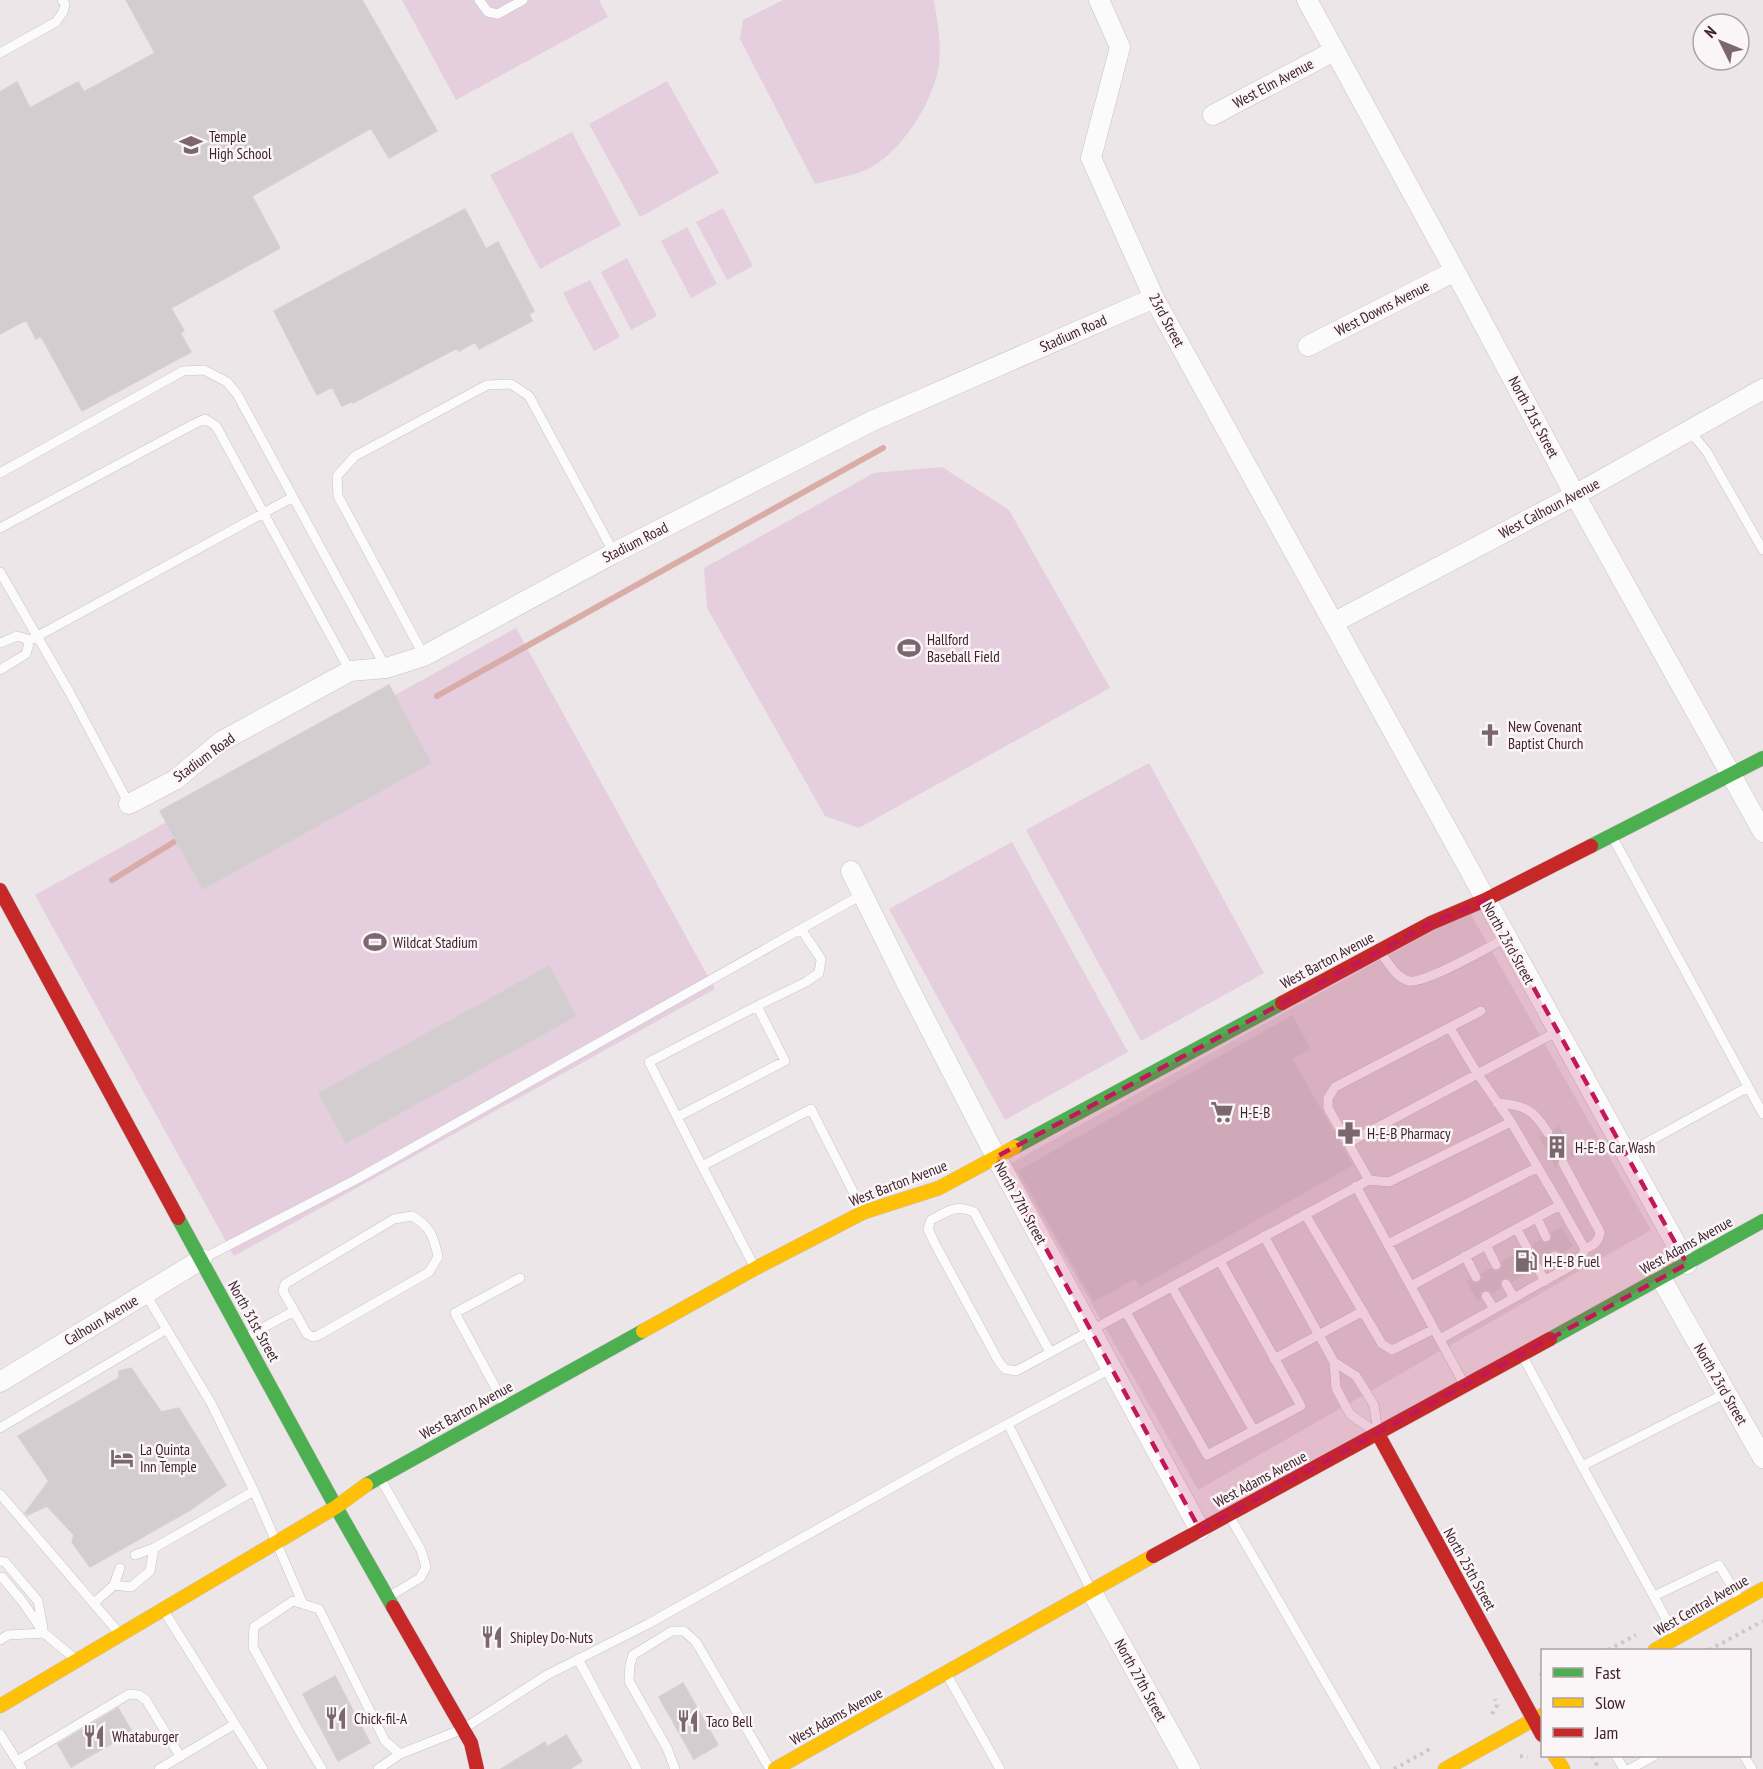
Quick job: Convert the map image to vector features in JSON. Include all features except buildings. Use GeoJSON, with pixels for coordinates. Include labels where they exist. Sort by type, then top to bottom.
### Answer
{"type":"FeatureCollection","features":[{"type":"Feature","properties":{"kind":"street","name":"23rd Street"},"geometry":{"type":"LineString","coordinates":[[1100,0],[1120,47],[1091,158],[1154,298],[1332,623]]}},
{"type":"Feature","properties":{"kind":"street","name":"North 21st Street"},"geometry":{"type":"LineString","coordinates":[[1307,0],[1575,495],[1763,832]]}},
{"type":"Feature","properties":{"kind":"street","name":"West Elm Avenue"},"geometry":{"type":"LineString","coordinates":[[1213,115],[1334,51]]}},
{"type":"Feature","properties":{"kind":"street","name":"West Downs Avenue"},"geometry":{"type":"LineString","coordinates":[[1308,346],[1455,271]]}},
{"type":"Feature","properties":{"kind":"street","name":"Stadium Road"},"geometry":{"type":"LineString","coordinates":[[129,804],[175,780],[222,741],[350,671],[386,668],[424,656],[614,553],[872,421],[1154,298]]}},
{"type":"Feature","properties":{"kind":"street","name":"West Calhoun Avenue"},"geometry":{"type":"LineString","coordinates":[[1332,623],[1575,495],[1763,389]]}},
{"type":"Feature","properties":{"kind":"street","name":"North 23rd Street"},"geometry":{"type":"LineString","coordinates":[[1332,623],[1686,1263]]}},
{"type":"Feature","properties":{"kind":"street","name":"West Barton Avenue"},"geometry":{"type":"LineString","coordinates":[[0,1706],[277,1543],[336,1507],[367,1484],[756,1268],[864,1212],[939,1188],[1379,950],[1431,923],[1485,900],[1763,759]]}},
{"type":"Feature","properties":{"kind":"street","name":"North 27th Street"},"geometry":{"type":"LineString","coordinates":[[851,871],[996,1157],[1200,1530]]}},
{"type":"Feature","properties":{"kind":"street","name":"North 31st Street"},"geometry":{"type":"LineString","coordinates":[[0,890],[336,1507],[471,1743],[477,1769]]}},
{"type":"Feature","properties":{"kind":"street","name":"West Adams Avenue"},"geometry":{"type":"LineString","coordinates":[[775,1769],[810,1761],[946,1673],[1200,1530],[1763,1221]]}},
{"type":"Feature","properties":{"kind":"street","name":"Calhoun Avenue"},"geometry":{"type":"LineString","coordinates":[[0,1382],[202,1259]]}},
{"type":"Feature","properties":{"kind":"street","name":"North 23rd Street"},"geometry":{"type":"LineString","coordinates":[[1661,1278],[1763,1458]]}},
{"type":"Feature","properties":{"kind":"street","name":"North 25th Street"},"geometry":{"type":"LineString","coordinates":[[1378,1434],[1538,1718]]}},
{"type":"Feature","properties":{"kind":"street","name":"West Central Avenue"},"geometry":{"type":"LineString","coordinates":[[1658,1649],[1678,1641],[1763,1589]]}},
{"type":"Feature","properties":{"kind":"street","name":"North 27th Street"},"geometry":{"type":"LineString","coordinates":[[1092,1592],[1190,1769]]}},
{"type":"Feature","properties":{"kind":"street"},"geometry":{"type":"LineString","coordinates":[[1445,1769],[1538,1718]]}},
{"type":"Feature","properties":{"kind":"lane"},"geometry":{"type":"LineString","coordinates":[[0,53],[56,22],[63,12],[65,4],[63,0]]}},
{"type":"Feature","properties":{"kind":"lane"},"geometry":{"type":"LineString","coordinates":[[479,0],[488,12],[498,14],[523,0]]}},
{"type":"Feature","properties":{"kind":"lane"},"geometry":{"type":"LineString","coordinates":[[0,473],[183,371],[204,370],[227,382],[237,394],[386,668]]}},
{"type":"Feature","properties":{"kind":"lane"},"geometry":{"type":"LineString","coordinates":[[424,656],[338,496],[337,476],[355,456],[487,385],[511,384],[529,396],[614,553]]}},
{"type":"Feature","properties":{"kind":"lane"},"geometry":{"type":"LineString","coordinates":[[0,528],[205,419],[216,426],[350,671]]}},
{"type":"Feature","properties":{"kind":"lane"},"geometry":{"type":"LineString","coordinates":[[1689,430],[1707,452],[1763,550]]}},
{"type":"Feature","properties":{"kind":"lane"},"geometry":{"type":"LineString","coordinates":[[0,643],[17,636],[33,638],[293,497]]}},
{"type":"Feature","properties":{"kind":"lane"},"geometry":{"type":"LineString","coordinates":[[1,576],[33,638],[69,693],[129,804]]}},
{"type":"Feature","properties":{"kind":"lane"},"geometry":{"type":"LineString","coordinates":[[0,670],[26,654],[33,638]]}},
{"type":"Feature","properties":{"kind":"lane"},"geometry":{"type":"LineString","coordinates":[[1612,836],[1763,1114]]}},
{"type":"Feature","properties":{"kind":"lane"},"geometry":{"type":"LineString","coordinates":[[202,1259],[357,1179],[863,894]]}},
{"type":"Feature","properties":{"kind":"lane"},"geometry":{"type":"LineString","coordinates":[[756,1268],[649,1062],[819,974],[821,959],[801,929]]}},
{"type":"Feature","properties":{"kind":"lane"},"geometry":{"type":"LineString","coordinates":[[1379,950],[1398,976],[1412,981],[1429,977],[1506,938]]}},
{"type":"Feature","properties":{"kind":"lane"},"geometry":{"type":"LineString","coordinates":[[677,1117],[785,1061],[757,1006]]}},
{"type":"Feature","properties":{"kind":"lane"},"geometry":{"type":"LineString","coordinates":[[1369,1180],[1328,1108],[1328,1098],[1335,1087],[1481,1011]]}},
{"type":"Feature","properties":{"kind":"lane"},"geometry":{"type":"LineString","coordinates":[[1450,1028],[1538,1167],[1586,1249]]}},
{"type":"Feature","properties":{"kind":"lane"},"geometry":{"type":"LineString","coordinates":[[1348,1143],[1558,1031]]}},
{"type":"Feature","properties":{"kind":"lane"},"geometry":{"type":"LineString","coordinates":[[1626,1154],[1749,1087]]}},
{"type":"Feature","properties":{"kind":"lane"},"geometry":{"type":"LineString","coordinates":[[1497,1102],[1523,1106],[1537,1117],[1548,1133]]}},
{"type":"Feature","properties":{"kind":"lane"},"geometry":{"type":"LineString","coordinates":[[702,1166],[811,1109],[864,1212]]}},
{"type":"Feature","properties":{"kind":"lane"},"geometry":{"type":"LineString","coordinates":[[1050,1352],[974,1212],[964,1208],[953,1208],[931,1220],[928,1228],[934,1242],[999,1362],[1005,1369],[1016,1371],[1356,1186],[1369,1180],[1389,1182],[1510,1122]]}},
{"type":"Feature","properties":{"kind":"lane"},"geometry":{"type":"LineString","coordinates":[[1440,1339],[1580,1261],[1586,1249],[1599,1239],[1600,1232],[1563,1163]]}},
{"type":"Feature","properties":{"kind":"lane"},"geometry":{"type":"LineString","coordinates":[[1388,1244],[1538,1167]]}},
{"type":"Feature","properties":{"kind":"lane"},"geometry":{"type":"LineString","coordinates":[[1356,1186],[1466,1386]]}},
{"type":"Feature","properties":{"kind":"lane"},"geometry":{"type":"LineString","coordinates":[[1411,1286],[1560,1205]]}},
{"type":"Feature","properties":{"kind":"lane"},"geometry":{"type":"LineString","coordinates":[[1305,1214],[1382,1344],[1392,1350],[1434,1329]]}},
{"type":"Feature","properties":{"kind":"lane"},"geometry":{"type":"LineString","coordinates":[[412,1216],[424,1223],[435,1239],[438,1257],[429,1272],[319,1335],[313,1337],[307,1334],[294,1311],[283,1291],[285,1284],[394,1219],[412,1216]]}},
{"type":"Feature","properties":{"kind":"lane"},"geometry":{"type":"LineString","coordinates":[[1536,1218],[1546,1237]]}},
{"type":"Feature","properties":{"kind":"lane"},"geometry":{"type":"LineString","coordinates":[[1517,1229],[1527,1248]]}},
{"type":"Feature","properties":{"kind":"lane"},"geometry":{"type":"LineString","coordinates":[[1264,1236],[1334,1362],[1336,1388],[1350,1414],[1378,1434]]}},
{"type":"Feature","properties":{"kind":"lane"},"geometry":{"type":"LineString","coordinates":[[1486,1245],[1496,1266]]}},
{"type":"Feature","properties":{"kind":"lane"},"geometry":{"type":"LineString","coordinates":[[1466,1256],[1476,1277]]}},
{"type":"Feature","properties":{"kind":"lane"},"geometry":{"type":"LineString","coordinates":[[1555,1256],[1563,1271]]}},
{"type":"Feature","properties":{"kind":"lane"},"geometry":{"type":"LineString","coordinates":[[1126,1312],[1207,1455],[1301,1406],[1220,1261]]}},
{"type":"Feature","properties":{"kind":"lane"},"geometry":{"type":"LineString","coordinates":[[1537,1266],[1545,1281]]}},
{"type":"Feature","properties":{"kind":"lane"},"geometry":{"type":"LineString","coordinates":[[506,1407],[455,1313],[519,1278]]}},
{"type":"Feature","properties":{"kind":"lane"},"geometry":{"type":"LineString","coordinates":[[1506,1284],[1514,1298]]}},
{"type":"Feature","properties":{"kind":"lane"},"geometry":{"type":"LineString","coordinates":[[1172,1287],[1254,1431]]}},
{"type":"Feature","properties":{"kind":"lane"},"geometry":{"type":"LineString","coordinates":[[145,1293],[211,1403],[254,1491],[303,1604]]}},
{"type":"Feature","properties":{"kind":"lane"},"geometry":{"type":"LineString","coordinates":[[1486,1296],[1494,1309]]}},
{"type":"Feature","properties":{"kind":"lane"},"geometry":{"type":"LineString","coordinates":[[244,1338],[294,1311]]}},
{"type":"Feature","properties":{"kind":"lane"},"geometry":{"type":"LineString","coordinates":[[1274,1359],[1363,1311]]}},
{"type":"Feature","properties":{"kind":"lane"},"geometry":{"type":"LineString","coordinates":[[0,1428],[167,1329]]}},
{"type":"Feature","properties":{"kind":"lane"},"geometry":{"type":"LineString","coordinates":[[1522,1355],[1678,1641]]}},
{"type":"Feature","properties":{"kind":"lane"},"geometry":{"type":"LineString","coordinates":[[1334,1362],[1356,1376],[1374,1405],[1378,1434]]}},
{"type":"Feature","properties":{"kind":"lane"},"geometry":{"type":"LineString","coordinates":[[378,1769],[400,1754],[463,1729],[547,1675],[648,1624],[1112,1368]]}},
{"type":"Feature","properties":{"kind":"lane"},"geometry":{"type":"LineString","coordinates":[[1582,1466],[1726,1393]]}},
{"type":"Feature","properties":{"kind":"lane"},"geometry":{"type":"LineString","coordinates":[[1008,1424],[1092,1592]]}},
{"type":"Feature","properties":{"kind":"lane"},"geometry":{"type":"LineString","coordinates":[[380,1477],[421,1550],[426,1568],[420,1578],[388,1597]]}},
{"type":"Feature","properties":{"kind":"lane"},"geometry":{"type":"LineString","coordinates":[[135,1555],[154,1548],[254,1491]]}},
{"type":"Feature","properties":{"kind":"lane"},"geometry":{"type":"LineString","coordinates":[[0,1494],[120,1635]]}},
{"type":"Feature","properties":{"kind":"lane"},"geometry":{"type":"LineString","coordinates":[[1228,1515],[1376,1769]]}},
{"type":"Feature","properties":{"kind":"lane"},"geometry":{"type":"LineString","coordinates":[[114,1585],[131,1587],[150,1571],[154,1548]]}},
{"type":"Feature","properties":{"kind":"lane"},"geometry":{"type":"LineString","coordinates":[[0,1561],[5,1562],[38,1601],[44,1633]]}},
{"type":"Feature","properties":{"kind":"lane"},"geometry":{"type":"LineString","coordinates":[[1654,1596],[1719,1565],[1741,1602]]}},
{"type":"Feature","properties":{"kind":"lane"},"geometry":{"type":"LineString","coordinates":[[94,1603],[114,1585],[120,1568]]}},
{"type":"Feature","properties":{"kind":"lane"},"geometry":{"type":"LineString","coordinates":[[0,1577],[44,1633],[77,1660]]}},
{"type":"Feature","properties":{"kind":"lane"},"geometry":{"type":"LineString","coordinates":[[322,1769],[253,1647],[254,1627],[293,1601],[319,1609],[385,1741],[400,1754]]}},
{"type":"Feature","properties":{"kind":"lane"},"geometry":{"type":"LineString","coordinates":[[163,1609],[263,1769]]}},
{"type":"Feature","properties":{"kind":"lane"},"geometry":{"type":"LineString","coordinates":[[675,1769],[667,1748],[629,1681],[633,1654],[672,1631],[684,1631],[696,1642],[770,1769]]}},
{"type":"Feature","properties":{"kind":"lane"},"geometry":{"type":"LineString","coordinates":[[0,1640],[8,1635],[44,1633]]}},
{"type":"Feature","properties":{"kind":"lane"},"geometry":{"type":"LineString","coordinates":[[578,1659],[637,1769]]}},
{"type":"Feature","properties":{"kind":"lane"},"geometry":{"type":"LineString","coordinates":[[946,1673],[1000,1769]]}},
{"type":"Feature","properties":{"kind":"lane"},"geometry":{"type":"LineString","coordinates":[[0,1734],[19,1765],[129,1694],[138,1695],[146,1700],[180,1756]]}},
{"type":"Feature","properties":{"kind":"lane"},"geometry":{"type":"LineString","coordinates":[[159,1769],[235,1724]]}},
{"type":"Feature","properties":{"kind":"lane"},"geometry":{"type":"LineString","coordinates":[[1630,1769],[1651,1757]]}},
{"type":"Feature","properties":{"kind":"path"},"geometry":{"type":"LineString","coordinates":[[1711,1649],[1763,1621]]}},
{"type":"Feature","properties":{"kind":"path"},"geometry":{"type":"LineString","coordinates":[[1610,1649],[1645,1629]]}},
{"type":"Feature","properties":{"kind":"highlighted area"},"geometry":{"type":"Polygon","coordinates":[[[1485,900],[1687,1264],[1200,1530],[996,1157],[1431,923],[1485,900]]]}},
{"type":"Feature","properties":{"kind":"shaded area"},"geometry":{"type":"Polygon","coordinates":[[[402,0],[599,0],[608,17],[456,100],[402,0]]]}},
{"type":"Feature","properties":{"kind":"shaded area"},"geometry":{"type":"Polygon","coordinates":[[[783,0],[934,0],[940,57],[933,88],[920,115],[902,141],[880,162],[868,169],[815,184],[740,39],[743,20],[783,0]]]}},
{"type":"Feature","properties":{"kind":"shaded area"},"geometry":{"type":"Polygon","coordinates":[[[667,81],[719,173],[640,217],[589,124],[667,81]]]}},
{"type":"Feature","properties":{"kind":"shaded area"},"geometry":{"type":"Polygon","coordinates":[[[572,132],[621,225],[540,269],[490,175],[572,132]]]}},
{"type":"Feature","properties":{"kind":"shaded area"},"geometry":{"type":"Polygon","coordinates":[[[723,208],[753,266],[727,280],[696,222],[723,208]]]}},
{"type":"Feature","properties":{"kind":"shaded area"},"geometry":{"type":"Polygon","coordinates":[[[687,227],[717,284],[691,298],[661,241],[687,227]]]}},
{"type":"Feature","properties":{"kind":"shaded area"},"geometry":{"type":"Polygon","coordinates":[[[627,258],[657,316],[631,330],[601,272],[627,258]]]}},
{"type":"Feature","properties":{"kind":"shaded area"},"geometry":{"type":"Polygon","coordinates":[[[590,280],[620,337],[594,351],[563,293],[590,280]]]}},
{"type":"Feature","properties":{"kind":"shaded area","name":"Hallford Baseball Field"},"geometry":{"type":"Polygon","coordinates":[[[942,467],[1009,510],[1110,688],[859,828],[825,816],[707,608],[704,568],[874,473],[942,467]]]}},
{"type":"Feature","properties":{"kind":"shaded area","name":"Wildcat Stadium"},"geometry":{"type":"Polygon","coordinates":[[[516,628],[715,989],[234,1256],[35,895],[516,628]]]}},
{"type":"Feature","properties":{"kind":"shaded area"},"geometry":{"type":"Polygon","coordinates":[[[1149,763],[1264,973],[1141,1041],[1026,830],[1149,763]]]}},
{"type":"Feature","properties":{"kind":"shaded area"},"geometry":{"type":"Polygon","coordinates":[[[1012,842],[1128,1052],[1005,1120],[889,909],[1012,842]]]}},
{"type":"Feature","properties":{"kind":"shaded area"},"geometry":{"type":"Polygon","coordinates":[[[1469,911],[1651,1230],[1198,1490],[1011,1163],[1469,911]]]}},
{"type":"Feature","properties":{"kind":"waterway"},"geometry":{"type":"LineString","coordinates":[[437,696],[883,448]]}},
{"type":"Feature","properties":{"kind":"waterway"},"geometry":{"type":"LineString","coordinates":[[112,880],[174,842]]}},
{"type":"Feature","properties":{"kind":"traffic: fast"},"geometry":{"type":"LineString","coordinates":[[1591,846],[1763,758]]}},
{"type":"Feature","properties":{"kind":"traffic: fast"},"geometry":{"type":"LineString","coordinates":[[1015,1147],[1282,1003]]}},
{"type":"Feature","properties":{"kind":"traffic: fast"},"geometry":{"type":"LineString","coordinates":[[178,1218],[393,1607]]}},
{"type":"Feature","properties":{"kind":"traffic: fast"},"geometry":{"type":"LineString","coordinates":[[1550,1339],[1763,1221]]}},
{"type":"Feature","properties":{"kind":"traffic: fast"},"geometry":{"type":"LineString","coordinates":[[366,1485],[643,1331]]}},
{"type":"Feature","properties":{"kind":"traffic: slow"},"geometry":{"type":"LineString","coordinates":[[643,1331],[756,1268],[864,1212],[939,1188],[1015,1147]]}},
{"type":"Feature","properties":{"kind":"traffic: slow"},"geometry":{"type":"LineString","coordinates":[[0,1706],[336,1507],[366,1485]]}},
{"type":"Feature","properties":{"kind":"traffic: slow"},"geometry":{"type":"LineString","coordinates":[[775,1769],[1153,1556]]}},
{"type":"Feature","properties":{"kind":"traffic: slow"},"geometry":{"type":"LineString","coordinates":[[1657,1649],[1763,1589]]}},
{"type":"Feature","properties":{"kind":"traffic: slow"},"geometry":{"type":"LineString","coordinates":[[1445,1769],[1541,1716]]}},
{"type":"Feature","properties":{"kind":"traffic: slow"},"geometry":{"type":"LineString","coordinates":[[1556,1757],[1563,1769]]}},
{"type":"Feature","properties":{"kind":"traffic: jam"},"geometry":{"type":"LineString","coordinates":[[1282,1003],[1431,923],[1485,900],[1591,846]]}},
{"type":"Feature","properties":{"kind":"traffic: jam"},"geometry":{"type":"LineString","coordinates":[[0,890],[178,1218]]}},
{"type":"Feature","properties":{"kind":"traffic: jam"},"geometry":{"type":"LineString","coordinates":[[1153,1556],[1550,1339]]}},
{"type":"Feature","properties":{"kind":"traffic: jam"},"geometry":{"type":"LineString","coordinates":[[1378,1434],[1541,1733]]}},
{"type":"Feature","properties":{"kind":"traffic: jam"},"geometry":{"type":"LineString","coordinates":[[393,1607],[471,1743],[477,1769]]}},
{"type":"Feature","properties":{"kind":"place","name":"Temple High School"},"geometry":{"type":"Point","coordinates":[191,145]}},
{"type":"Feature","properties":{"kind":"place","name":"Hallford Baseball Field"},"geometry":{"type":"Point","coordinates":[909,648]}},
{"type":"Feature","properties":{"kind":"place","name":"New Covenant Baptist Church"},"geometry":{"type":"Point","coordinates":[1490,735]}},
{"type":"Feature","properties":{"kind":"place","name":"Wildcat Stadium"},"geometry":{"type":"Point","coordinates":[375,942]}},
{"type":"Feature","properties":{"kind":"place","name":"H-E-B"},"geometry":{"type":"Point","coordinates":[1222,1112]}},
{"type":"Feature","properties":{"kind":"place","name":"H-E-B Pharmacy"},"geometry":{"type":"Point","coordinates":[1349,1133]}},
{"type":"Feature","properties":{"kind":"place","name":"H-E-B Car Wash"},"geometry":{"type":"Point","coordinates":[1557,1147]}},
{"type":"Feature","properties":{"kind":"place","name":"H-E-B Fuel"},"geometry":{"type":"Point","coordinates":[1526,1261]}},
{"type":"Feature","properties":{"kind":"place","name":"La Quinta Inn Temple"},"geometry":{"type":"Point","coordinates":[122,1458]}},
{"type":"Feature","properties":{"kind":"place","name":"Shipley Do-Nuts"},"geometry":{"type":"Point","coordinates":[492,1637]}},
{"type":"Feature","properties":{"kind":"place","name":"Chick-fil-A"},"geometry":{"type":"Point","coordinates":[336,1718]}},
{"type":"Feature","properties":{"kind":"place","name":"Taco Bell"},"geometry":{"type":"Point","coordinates":[688,1721]}},
{"type":"Feature","properties":{"kind":"place","name":"Whataburger"},"geometry":{"type":"Point","coordinates":[94,1736]}}]}
